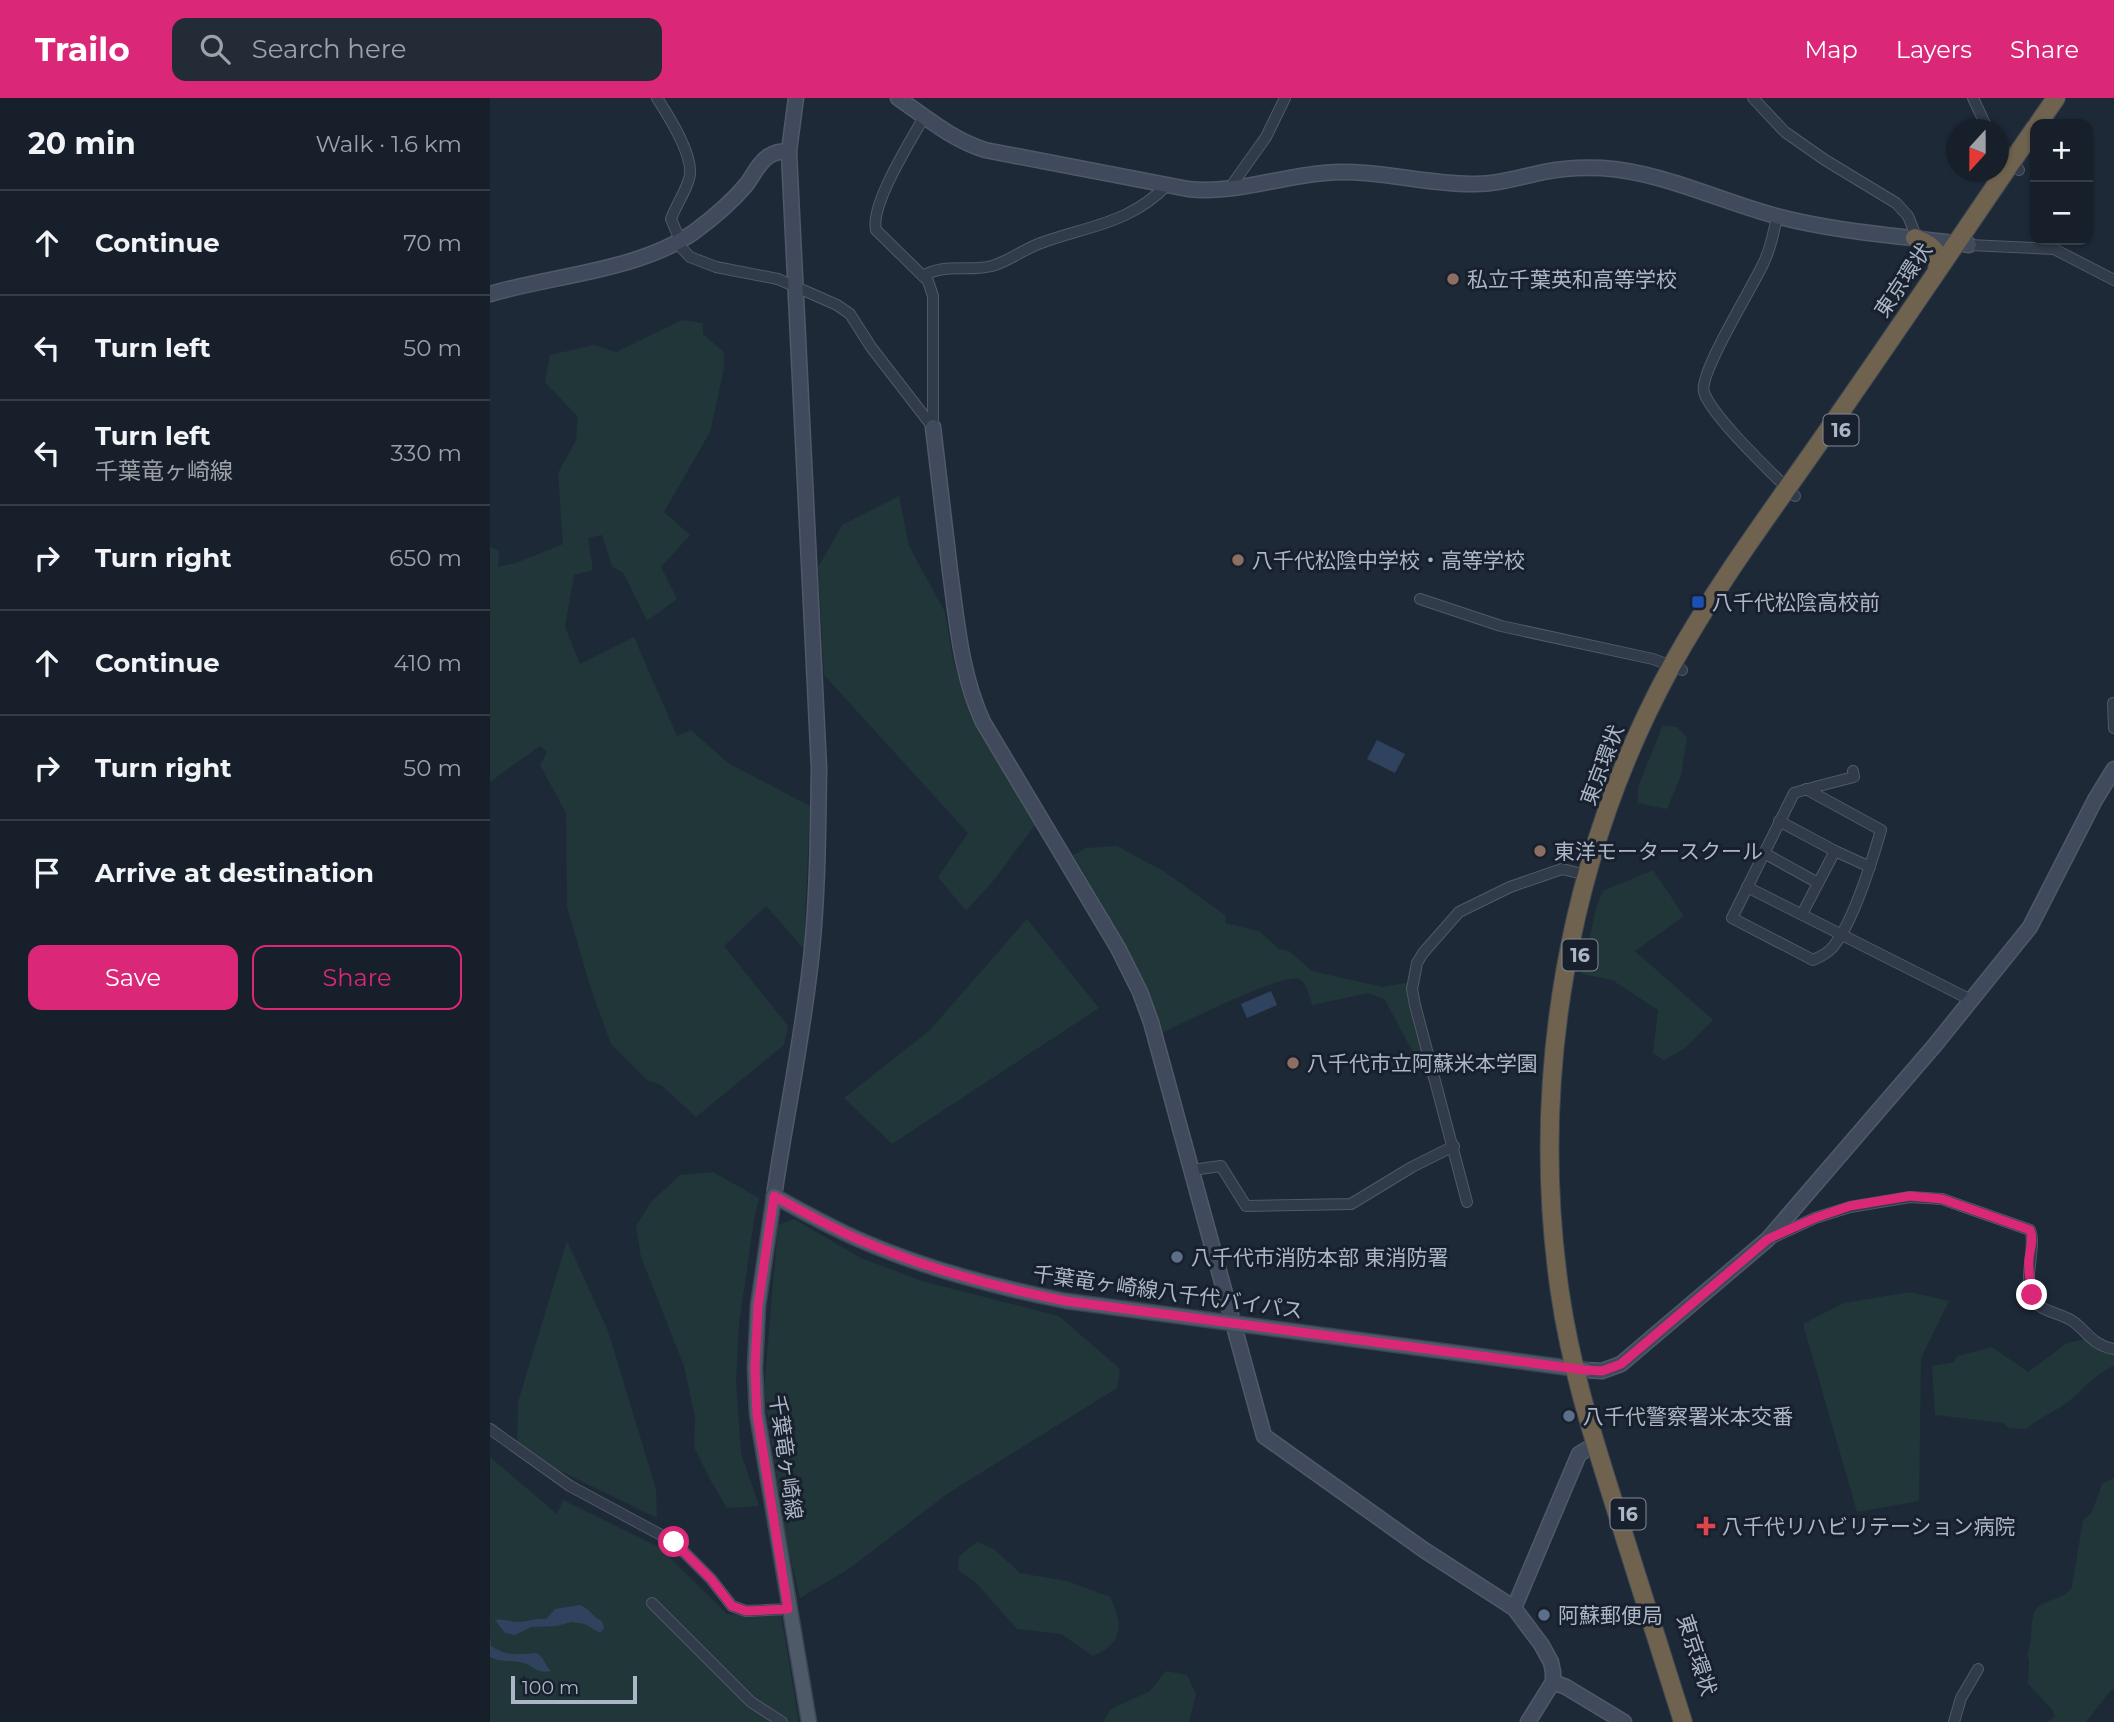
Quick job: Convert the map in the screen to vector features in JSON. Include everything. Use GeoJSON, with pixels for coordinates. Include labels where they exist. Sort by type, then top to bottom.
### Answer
{"type":"FeatureCollection","features":[{"type":"Feature","properties":{"kind":"highway","name":"東京環状"},"geometry":{"type":"LineString","coordinates":[[2042,119],[2056,98]]}},
{"type":"Feature","properties":{"kind":"highway"},"geometry":{"type":"LineString","coordinates":[[2054,119],[2068,98]]}},
{"type":"Feature","properties":{"kind":"highway","name":"東京環状"},"geometry":{"type":"LineString","coordinates":[[1791,492],[2016,166],[2030,139]]}},
{"type":"Feature","properties":{"kind":"highway","name":"東京環状"},"geometry":{"type":"LineString","coordinates":[[2016,166],[2030,152]]}},
{"type":"Feature","properties":{"kind":"highway"},"geometry":{"type":"LineString","coordinates":[[1914,238],[1933,246],[1937,253],[1937,270]]}},
{"type":"Feature","properties":{"kind":"highway","name":"東京環状"},"geometry":{"type":"LineString","coordinates":[[1683,1722],[1594,1445],[1556,1262],[1550,1113],[1563,984],[1571,941],[1587,875],[1636,737],[1677,668],[1937,270],[1962,244]]}},
{"type":"Feature","properties":{"kind":"highway","name":"東京環状"},"geometry":{"type":"LineString","coordinates":[[1677,668],[1619,812],[1598,876],[1583,939],[1562,1084],[1561,1162],[1579,1369],[1696,1722]]}},
{"type":"Feature","properties":{"kind":"main road","name":"千葉竜ヶ崎線八千代バイパス"},"geometry":{"type":"LineString","coordinates":[[774,1196],[860,1240],[924,1264],[981,1282],[1066,1301],[1579,1369]]}},
{"type":"Feature","properties":{"kind":"main road","name":"千葉竜ヶ崎線"},"geometry":{"type":"LineString","coordinates":[[774,1196],[758,1306],[755,1368],[757,1414],[808,1722]]}},
{"type":"Feature","properties":{"kind":"street"},"geometry":{"type":"LineString","coordinates":[[657,98],[672,122],[690,168],[690,177],[671,219],[678,241],[691,257],[716,267],[796,285],[837,305],[849,314],[933,426]]}},
{"type":"Feature","properties":{"kind":"street"},"geometry":{"type":"LineString","coordinates":[[774,1196],[802,1028],[812,949],[818,849],[819,768],[789,151],[796,98]]}},
{"type":"Feature","properties":{"kind":"street"},"geometry":{"type":"LineString","coordinates":[[898,98],[956,138],[985,150],[1210,192],[1303,174],[1334,172],[1371,173],[1470,184],[1492,183],[1547,171],[1603,168],[1655,177],[1808,224],[1962,244],[2054,250],[2114,280]]}},
{"type":"Feature","properties":{"kind":"street"},"geometry":{"type":"LineString","coordinates":[[1229,189],[1266,137],[1285,98]]}},
{"type":"Feature","properties":{"kind":"street"},"geometry":{"type":"LineString","coordinates":[[1753,98],[1785,132],[1896,203],[1908,216],[1914,238]]}},
{"type":"Feature","properties":{"kind":"street"},"geometry":{"type":"LineString","coordinates":[[1973,98],[1983,119]]}},
{"type":"Feature","properties":{"kind":"street"},"geometry":{"type":"LineString","coordinates":[[923,117],[879,202],[874,221],[876,230],[928,281],[933,296],[933,426],[955,606],[971,697],[983,722],[1118,948],[1140,992],[1151,1022],[1264,1436],[1413,1542],[1514,1608],[1551,1662],[1553,1682],[1528,1722]]}},
{"type":"Feature","properties":{"kind":"street"},"geometry":{"type":"LineString","coordinates":[[490,294],[633,259],[678,241],[705,224],[733,200],[766,158],[775,153],[789,151]]}},
{"type":"Feature","properties":{"kind":"street"},"geometry":{"type":"LineString","coordinates":[[2009,157],[2016,166]]}},
{"type":"Feature","properties":{"kind":"street"},"geometry":{"type":"LineString","coordinates":[[923,276],[940,268],[994,265],[1039,243],[1125,217],[1156,197],[1167,185]]}},
{"type":"Feature","properties":{"kind":"street"},"geometry":{"type":"LineString","coordinates":[[1777,216],[1773,239],[1764,262],[1719,347],[1704,382],[1704,392],[1724,423],[1791,492]]}},
{"type":"Feature","properties":{"kind":"street"},"geometry":{"type":"LineString","coordinates":[[1420,599],[1501,626],[1653,659],[1677,668]]}},
{"type":"Feature","properties":{"kind":"street"},"geometry":{"type":"LineString","coordinates":[[2113,702],[2114,728]]}},
{"type":"Feature","properties":{"kind":"street"},"geometry":{"type":"LineString","coordinates":[[1579,1369],[1602,1371],[1621,1364],[1768,1239],[1971,1000],[2030,926],[2095,800],[2114,769]]}},
{"type":"Feature","properties":{"kind":"street"},"geometry":{"type":"LineString","coordinates":[[1806,789],[1881,830],[1870,867],[1842,934],[1830,951],[1813,960],[1732,918],[1794,793],[1806,789],[1854,777],[1853,771]]}},
{"type":"Feature","properties":{"kind":"street"},"geometry":{"type":"LineString","coordinates":[[1779,821],[1870,867]]}},
{"type":"Feature","properties":{"kind":"street"},"geometry":{"type":"LineString","coordinates":[[1802,914],[1835,850]]}},
{"type":"Feature","properties":{"kind":"street"},"geometry":{"type":"LineString","coordinates":[[1764,853],[1818,883]]}},
{"type":"Feature","properties":{"kind":"street"},"geometry":{"type":"LineString","coordinates":[[1468,1202],[1415,1005],[1412,989],[1417,962],[1460,912],[1510,887],[1562,869],[1587,875]]}},
{"type":"Feature","properties":{"kind":"street"},"geometry":{"type":"LineString","coordinates":[[1747,887],[1971,1000]]}},
{"type":"Feature","properties":{"kind":"street"},"geometry":{"type":"LineString","coordinates":[[1192,1170],[1221,1166],[1247,1206],[1351,1203],[1454,1146]]}},
{"type":"Feature","properties":{"kind":"street"},"geometry":{"type":"LineString","coordinates":[[1768,1239],[1850,1206],[1910,1196],[1942,1199],[2030,1230],[2033,1237],[2029,1278],[2032,1295],[2038,1305],[2073,1322],[2094,1342],[2114,1349]]}},
{"type":"Feature","properties":{"kind":"street"},"geometry":{"type":"LineString","coordinates":[[490,1429],[570,1486],[674,1542],[711,1579],[732,1606],[746,1611],[788,1609]]}},
{"type":"Feature","properties":{"kind":"street"},"geometry":{"type":"LineString","coordinates":[[1514,1608],[1579,1454],[1594,1445]]}},
{"type":"Feature","properties":{"kind":"street"},"geometry":{"type":"LineString","coordinates":[[652,1603],[751,1702],[782,1722]]}},
{"type":"Feature","properties":{"kind":"street"},"geometry":{"type":"LineString","coordinates":[[1954,1722],[1961,1698],[1978,1669]]}},
{"type":"Feature","properties":{"kind":"street"},"geometry":{"type":"LineString","coordinates":[[1553,1682],[1624,1722]]}},
{"type":"Feature","properties":{"kind":"green space"},"geometry":{"type":"Polygon","coordinates":[[[682,320],[703,323],[703,334],[724,352],[724,368],[710,432],[664,512],[690,535],[661,567],[677,599],[647,621],[624,574],[612,566],[602,535],[588,538],[593,570],[574,575],[565,627],[580,664],[634,637],[677,736],[691,730],[728,763],[810,806],[804,949],[766,906],[724,946],[788,1026],[784,1045],[696,1117],[661,1085],[647,1080],[611,1044],[591,989],[567,907],[566,813],[540,765],[547,752],[540,746],[490,782],[490,547],[499,551],[498,567],[516,563],[563,544],[558,473],[576,440],[578,417],[545,382],[550,355],[594,345],[616,352],[682,320]]]}},
{"type":"Feature","properties":{"kind":"green space"},"geometry":{"type":"Polygon","coordinates":[[[899,496],[909,546],[945,612],[953,660],[969,712],[1035,825],[994,880],[966,911],[938,877],[968,833],[824,675],[818,567],[842,525],[899,496]]]}},
{"type":"Feature","properties":{"kind":"green space"},"geometry":{"type":"Polygon","coordinates":[[[1663,725],[1677,727],[1687,737],[1681,775],[1667,809],[1638,803],[1638,787],[1663,725]]]}},
{"type":"Feature","properties":{"kind":"green space"},"geometry":{"type":"Polygon","coordinates":[[[1117,846],[1165,872],[1226,916],[1225,923],[1259,931],[1279,949],[1289,951],[1312,971],[1383,987],[1409,982],[1432,1088],[1385,1000],[1369,993],[1312,1005],[1303,982],[1292,979],[1256,990],[1161,1033],[1133,963],[1073,855],[1086,848],[1117,846]]]}},
{"type":"Feature","properties":{"kind":"green space"},"geometry":{"type":"Polygon","coordinates":[[[1653,870],[1684,916],[1635,951],[1713,1020],[1685,1048],[1664,1060],[1653,1053],[1658,1010],[1612,980],[1582,974],[1596,908],[1603,891],[1653,870]]]}},
{"type":"Feature","properties":{"kind":"green space"},"geometry":{"type":"Polygon","coordinates":[[[1027,919],[1099,1008],[892,1144],[844,1098],[930,1030],[1027,919]]]}},
{"type":"Feature","properties":{"kind":"green space"},"geometry":{"type":"Polygon","coordinates":[[[713,1172],[759,1198],[739,1325],[736,1381],[741,1453],[759,1506],[727,1508],[694,1447],[695,1418],[684,1366],[641,1257],[636,1226],[651,1202],[680,1175],[713,1172]]]}},
{"type":"Feature","properties":{"kind":"green space"},"geometry":{"type":"Polygon","coordinates":[[[794,1219],[861,1258],[925,1282],[1059,1316],[1120,1369],[1117,1388],[947,1494],[850,1568],[800,1598],[786,1540],[764,1389],[778,1225],[794,1219]]]}},
{"type":"Feature","properties":{"kind":"green space"},"geometry":{"type":"Polygon","coordinates":[[[567,1241],[608,1331],[656,1489],[657,1518],[517,1450],[518,1402],[567,1241]]]}},
{"type":"Feature","properties":{"kind":"green space"},"geometry":{"type":"Polygon","coordinates":[[[1910,1292],[1949,1301],[1921,1358],[1919,1501],[1857,1512],[1803,1324],[1844,1303],[1910,1292]]]}},
{"type":"Feature","properties":{"kind":"green space"},"geometry":{"type":"Polygon","coordinates":[[[2085,1339],[2114,1349],[2114,1366],[2095,1377],[2064,1405],[2026,1429],[2008,1428],[2004,1423],[1935,1415],[1932,1366],[1954,1362],[1957,1356],[1992,1347],[2028,1372],[2067,1343],[2085,1339]]]}},
{"type":"Feature","properties":{"kind":"green space"},"geometry":{"type":"Polygon","coordinates":[[[490,1457],[557,1514],[563,1500],[659,1547],[727,1614],[781,1615],[799,1722],[490,1722],[490,1457]]]}},
{"type":"Feature","properties":{"kind":"green space"},"geometry":{"type":"Polygon","coordinates":[[[2114,1478],[2114,1689],[2086,1722],[2047,1722],[2055,1717],[2052,1709],[2028,1684],[2027,1654],[2033,1615],[2043,1604],[2064,1595],[2072,1587],[2083,1520],[2092,1512],[2102,1484],[2114,1478]]]}},
{"type":"Feature","properties":{"kind":"green space"},"geometry":{"type":"Polygon","coordinates":[[[977,1542],[994,1549],[1020,1573],[1067,1581],[1110,1597],[1119,1624],[1111,1645],[1093,1656],[1061,1634],[1017,1629],[976,1583],[958,1570],[959,1556],[977,1542]]]}},
{"type":"Feature","properties":{"kind":"green space"},"geometry":{"type":"Polygon","coordinates":[[[1166,1671],[1187,1675],[1196,1694],[1189,1722],[1103,1722],[1111,1709],[1150,1691],[1166,1671]]]}},
{"type":"Feature","properties":{"kind":"water"},"geometry":{"type":"Polygon","coordinates":[[[1377,740],[1405,754],[1395,773],[1367,759],[1377,740]]]}},
{"type":"Feature","properties":{"kind":"water"},"geometry":{"type":"Polygon","coordinates":[[[1271,991],[1277,1005],[1247,1018],[1241,1004],[1271,991]]]}},
{"type":"Feature","properties":{"kind":"water"},"geometry":{"type":"Polygon","coordinates":[[[580,1605],[602,1621],[604,1628],[600,1633],[585,1624],[571,1622],[557,1626],[531,1627],[515,1635],[505,1633],[495,1620],[518,1622],[546,1619],[555,1609],[580,1605]]]}},
{"type":"Feature","properties":{"kind":"water"},"geometry":{"type":"Polygon","coordinates":[[[490,1637],[491,1646],[503,1652],[539,1654],[551,1671],[539,1671],[524,1663],[490,1657],[490,1637]]]}},
{"type":"Feature","properties":{"kind":"place","name":"私立千葉英和高等学校"},"geometry":{"type":"Point","coordinates":[1453,279]}},
{"type":"Feature","properties":{"kind":"place","name":"八千代松陰中学校・高等学校"},"geometry":{"type":"Point","coordinates":[1238,560]}},
{"type":"Feature","properties":{"kind":"place","name":"八千代松陰高校前"},"geometry":{"type":"Point","coordinates":[1698,602]}},
{"type":"Feature","properties":{"kind":"place","name":"東洋モータースクール"},"geometry":{"type":"Point","coordinates":[1540,851]}},
{"type":"Feature","properties":{"kind":"place","name":"八千代市立阿蘇米本学園"},"geometry":{"type":"Point","coordinates":[1293,1063]}},
{"type":"Feature","properties":{"kind":"place","name":"八千代市消防本部 東消防署"},"geometry":{"type":"Point","coordinates":[1177,1257]}},
{"type":"Feature","properties":{"kind":"place","name":"八千代警察署米本交番"},"geometry":{"type":"Point","coordinates":[1569,1416]}},
{"type":"Feature","properties":{"kind":"place","name":"八千代リハビリテーション病院"},"geometry":{"type":"Point","coordinates":[1706,1526]}},
{"type":"Feature","properties":{"kind":"place","name":"阿蘇郵便局"},"geometry":{"type":"Point","coordinates":[1544,1615]}},
{"type":"Feature","properties":{"kind":"route"},"geometry":{"type":"LineString","coordinates":[[674,1542],[711,1579],[732,1606],[746,1611],[788,1609],[760,1442],[755,1368],[760,1282],[774,1196],[838,1230],[880,1248],[981,1282],[1018,1291],[1066,1301],[1585,1370],[1602,1371],[1628,1359],[1768,1239],[1850,1206],[1910,1196],[1942,1199],[2030,1230],[2033,1237],[2029,1259],[2032,1295]]}}]}
